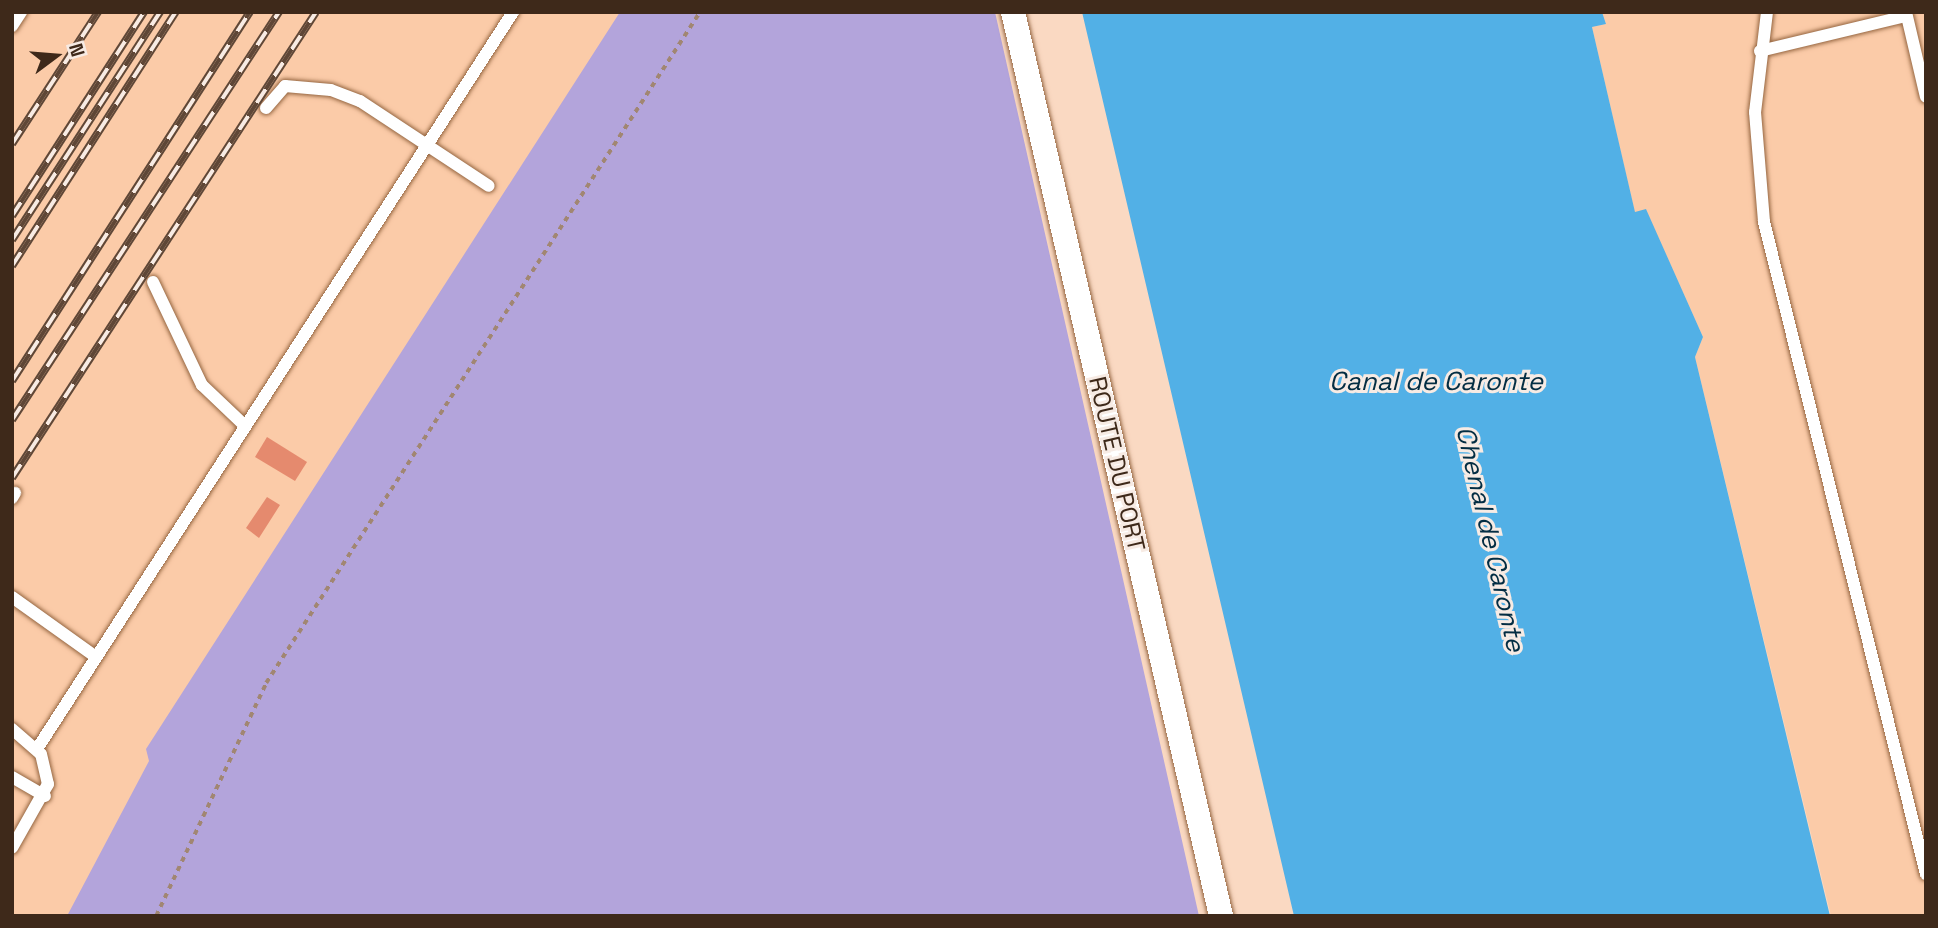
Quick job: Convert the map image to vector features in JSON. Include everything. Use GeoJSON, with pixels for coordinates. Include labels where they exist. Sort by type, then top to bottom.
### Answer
{"type":"FeatureCollection","features":[{"type":"Feature","properties":{"kind":"street","name":"ROUTE DU PORT"},"geometry":{"type":"LineString","coordinates":[[1013,12],[1221,916]]}},
{"type":"Feature","properties":{"kind":"lane"},"geometry":{"type":"LineString","coordinates":[[12,26],[21,12]]}},
{"type":"Feature","properties":{"kind":"lane"},"geometry":{"type":"LineString","coordinates":[[37,749],[513,12]]}},
{"type":"Feature","properties":{"kind":"lane"},"geometry":{"type":"LineString","coordinates":[[1767,12],[1760,51],[1756,158],[1764,222],[1926,872]]}},
{"type":"Feature","properties":{"kind":"lane"},"geometry":{"type":"LineString","coordinates":[[1760,51],[1906,14],[1926,97]]}},
{"type":"Feature","properties":{"kind":"lane"},"geometry":{"type":"LineString","coordinates":[[266,108],[285,86],[316,86],[360,101],[489,186]]}},
{"type":"Feature","properties":{"kind":"lane"},"geometry":{"type":"LineString","coordinates":[[153,282],[202,385],[245,426]]}},
{"type":"Feature","properties":{"kind":"lane"},"geometry":{"type":"LineString","coordinates":[[12,597],[96,657]]}},
{"type":"Feature","properties":{"kind":"lane"},"geometry":{"type":"LineString","coordinates":[[12,729],[37,749],[47,769],[45,796],[14,840]]}},
{"type":"Feature","properties":{"kind":"lane"},"geometry":{"type":"LineString","coordinates":[[12,777],[45,796]]}},
{"type":"Feature","properties":{"kind":"path"},"geometry":{"type":"LineString","coordinates":[[156,916],[266,683],[700,12]]}},
{"type":"Feature","properties":{"kind":"shaded area"},"geometry":{"type":"Polygon","coordinates":[[[12,12],[875,12],[289,916],[12,916],[12,12]]]}},
{"type":"Feature","properties":{"kind":"shaded area"},"geometry":{"type":"Polygon","coordinates":[[[620,12],[995,12],[1199,916],[67,916],[149,761],[146,749],[620,12]]]}},
{"type":"Feature","properties":{"kind":"shaded area"},"geometry":{"type":"Polygon","coordinates":[[[1602,12],[1926,12],[1926,916],[1831,916],[1695,357],[1703,337],[1646,210],[1635,213],[1592,27],[1606,24],[1602,12]]]}},
{"type":"Feature","properties":{"kind":"water","name":"Canal de Caronte"},"geometry":{"type":"Polygon","coordinates":[[[1082,12],[1602,12],[1606,24],[1592,27],[1635,212],[1646,209],[1703,337],[1695,357],[1830,916],[1294,916],[1082,12]]]}},
{"type":"Feature","properties":{"kind":"building"},"geometry":{"type":"Polygon","coordinates":[[[267,437],[307,462],[295,481],[255,457],[267,437]]]}},
{"type":"Feature","properties":{"kind":"building"},"geometry":{"type":"Polygon","coordinates":[[[267,497],[280,505],[259,538],[246,528],[267,497]]]}},
{"type":"Feature","properties":{"kind":"railway"},"geometry":{"type":"LineString","coordinates":[[12,144],[98,12]]}},
{"type":"Feature","properties":{"kind":"railway"},"geometry":{"type":"LineString","coordinates":[[12,216],[144,12]]}},
{"type":"Feature","properties":{"kind":"railway"},"geometry":{"type":"LineString","coordinates":[[12,240],[160,12]]}},
{"type":"Feature","properties":{"kind":"railway"},"geometry":{"type":"LineString","coordinates":[[12,266],[176,12]]}},
{"type":"Feature","properties":{"kind":"railway"},"geometry":{"type":"LineString","coordinates":[[12,381],[250,12]]}},
{"type":"Feature","properties":{"kind":"railway"},"geometry":{"type":"LineString","coordinates":[[12,420],[279,12]]}},
{"type":"Feature","properties":{"kind":"railway"},"geometry":{"type":"LineString","coordinates":[[12,478],[316,12]]}},
{"type":"Feature","properties":{"kind":"water label","name":"Chenal de Caronte"},"geometry":{"type":"Point","coordinates":[1490,539]}}]}
